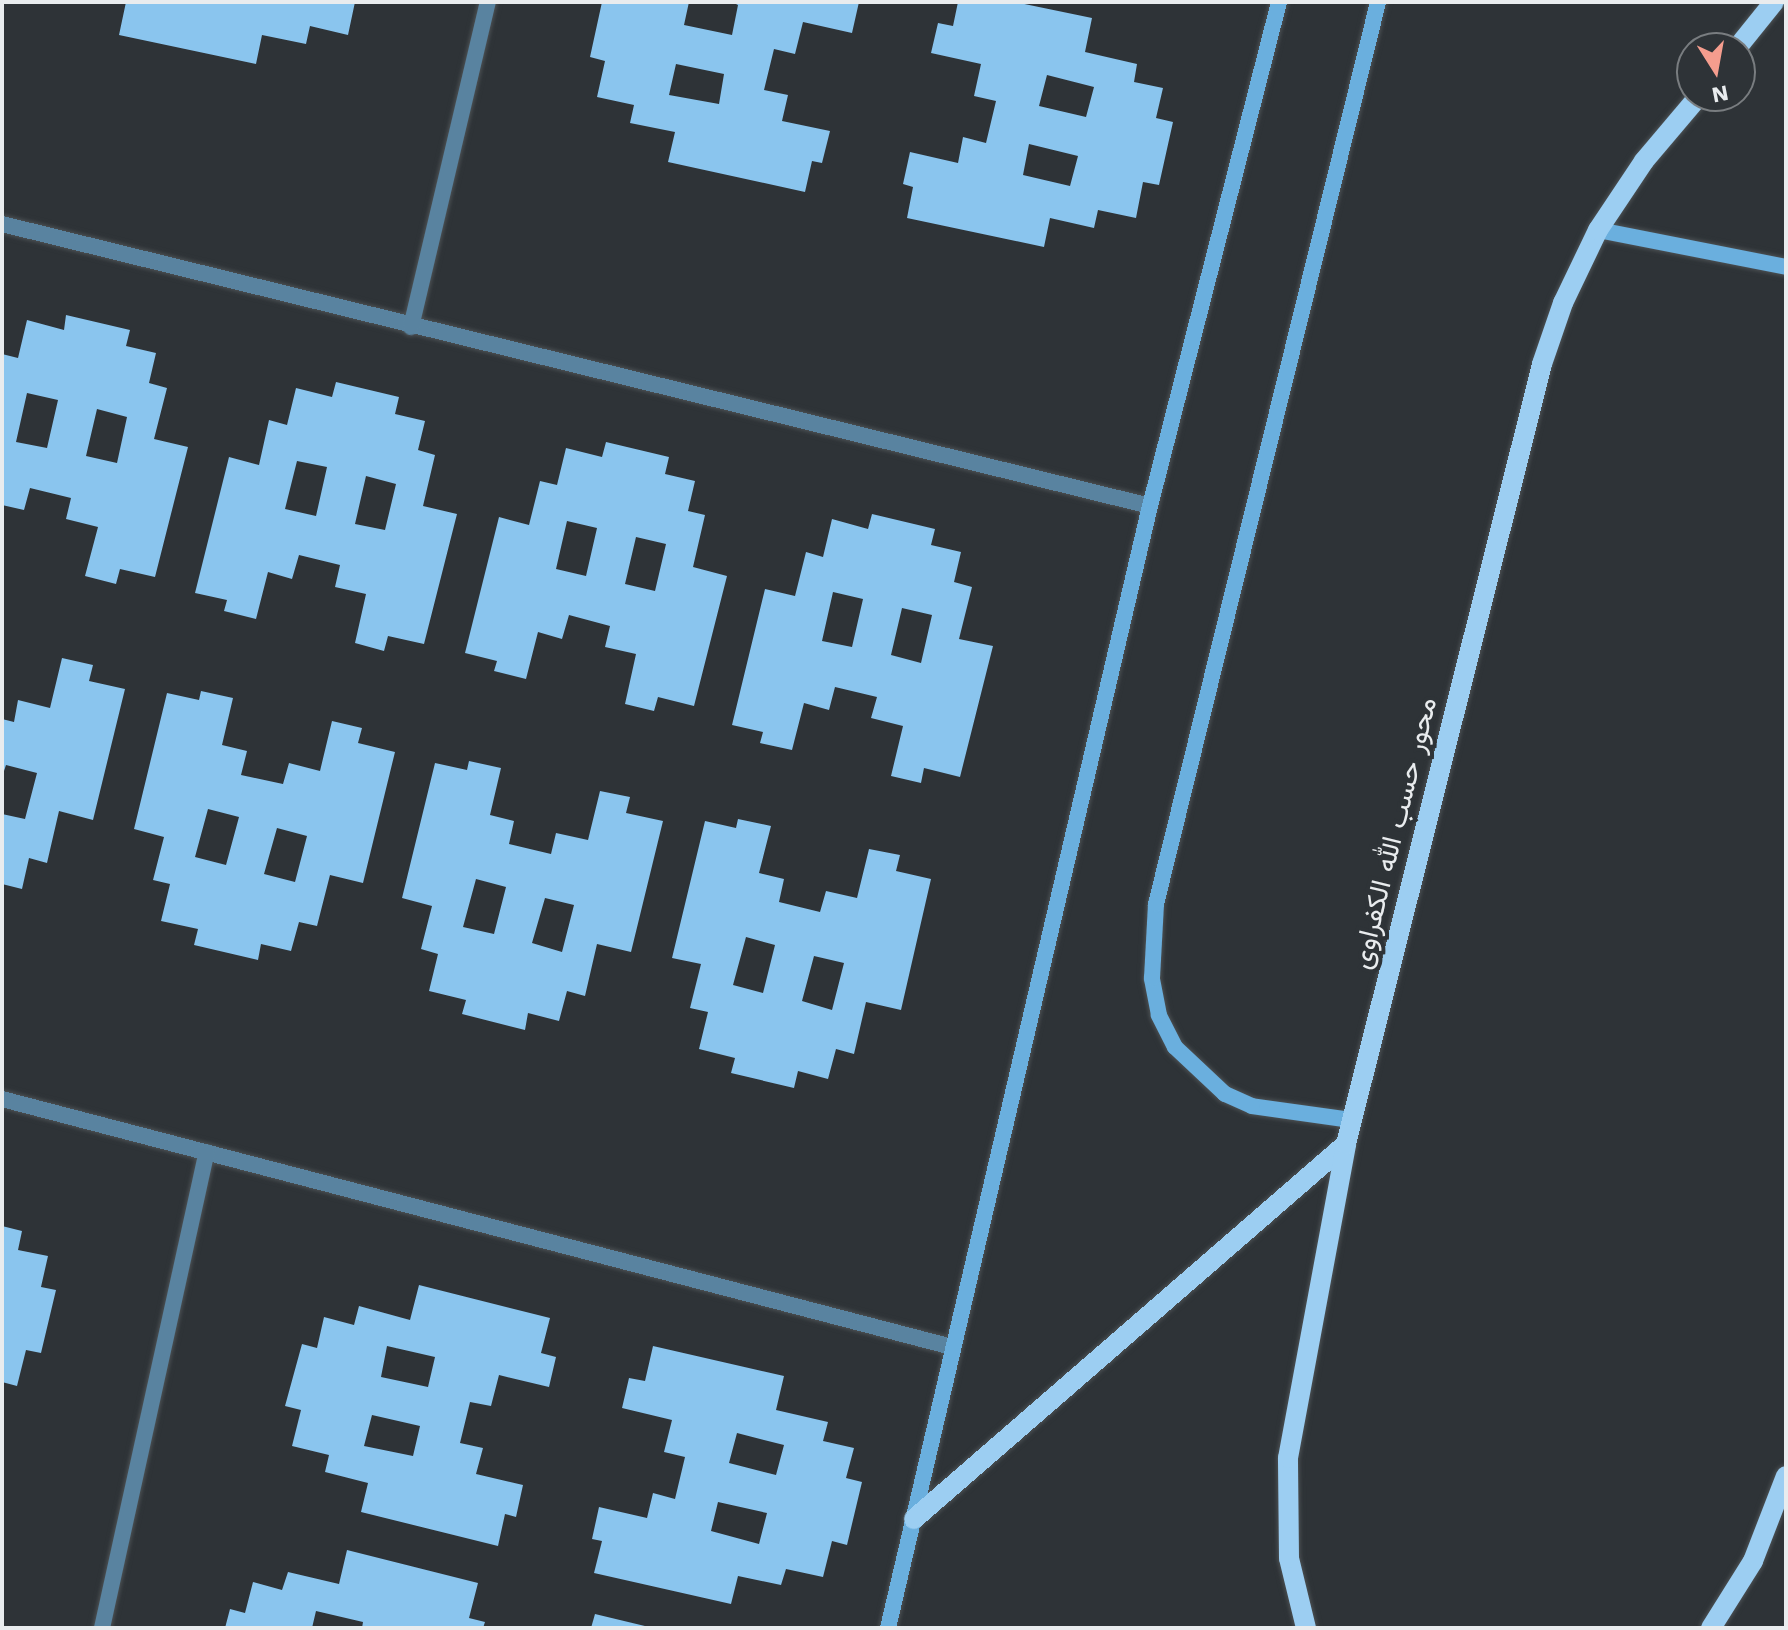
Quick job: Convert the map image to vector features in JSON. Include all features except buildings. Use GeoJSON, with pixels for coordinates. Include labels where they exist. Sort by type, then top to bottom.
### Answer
{"type":"FeatureCollection","features":[{"type":"Feature","properties":{"kind":"main road"},"geometry":{"type":"LineString","coordinates":[[1750,32],[1774,2]]}},
{"type":"Feature","properties":{"kind":"main road","name":"محور حسب الله الكفراوى"},"geometry":{"type":"LineString","coordinates":[[1306,1628],[1289,1558],[1288,1458],[1351,1120],[1542,364],[1563,303],[1598,230],[1644,161],[1685,112]]}},
{"type":"Feature","properties":{"kind":"main road"},"geometry":{"type":"LineString","coordinates":[[914,1519],[1346,1144]]}},
{"type":"Feature","properties":{"kind":"main road"},"geometry":{"type":"LineString","coordinates":[[1711,1628],[1753,1561],[1786,1476]]}},
{"type":"Feature","properties":{"kind":"street"},"geometry":{"type":"LineString","coordinates":[[411,327],[488,2]]}},
{"type":"Feature","properties":{"kind":"street"},"geometry":{"type":"LineString","coordinates":[[888,1628],[1150,506],[1279,2]]}},
{"type":"Feature","properties":{"kind":"street"},"geometry":{"type":"LineString","coordinates":[[1351,1120],[1252,1106],[1225,1094],[1175,1047],[1159,1015],[1152,978],[1156,904],[1378,2]]}},
{"type":"Feature","properties":{"kind":"street"},"geometry":{"type":"LineString","coordinates":[[2,224],[411,327],[1150,506]]}},
{"type":"Feature","properties":{"kind":"street"},"geometry":{"type":"LineString","coordinates":[[1598,230],[1786,267]]}},
{"type":"Feature","properties":{"kind":"street"},"geometry":{"type":"LineString","coordinates":[[2,1099],[952,1347]]}},
{"type":"Feature","properties":{"kind":"street"},"geometry":{"type":"LineString","coordinates":[[102,1628],[207,1152]]}}]}
